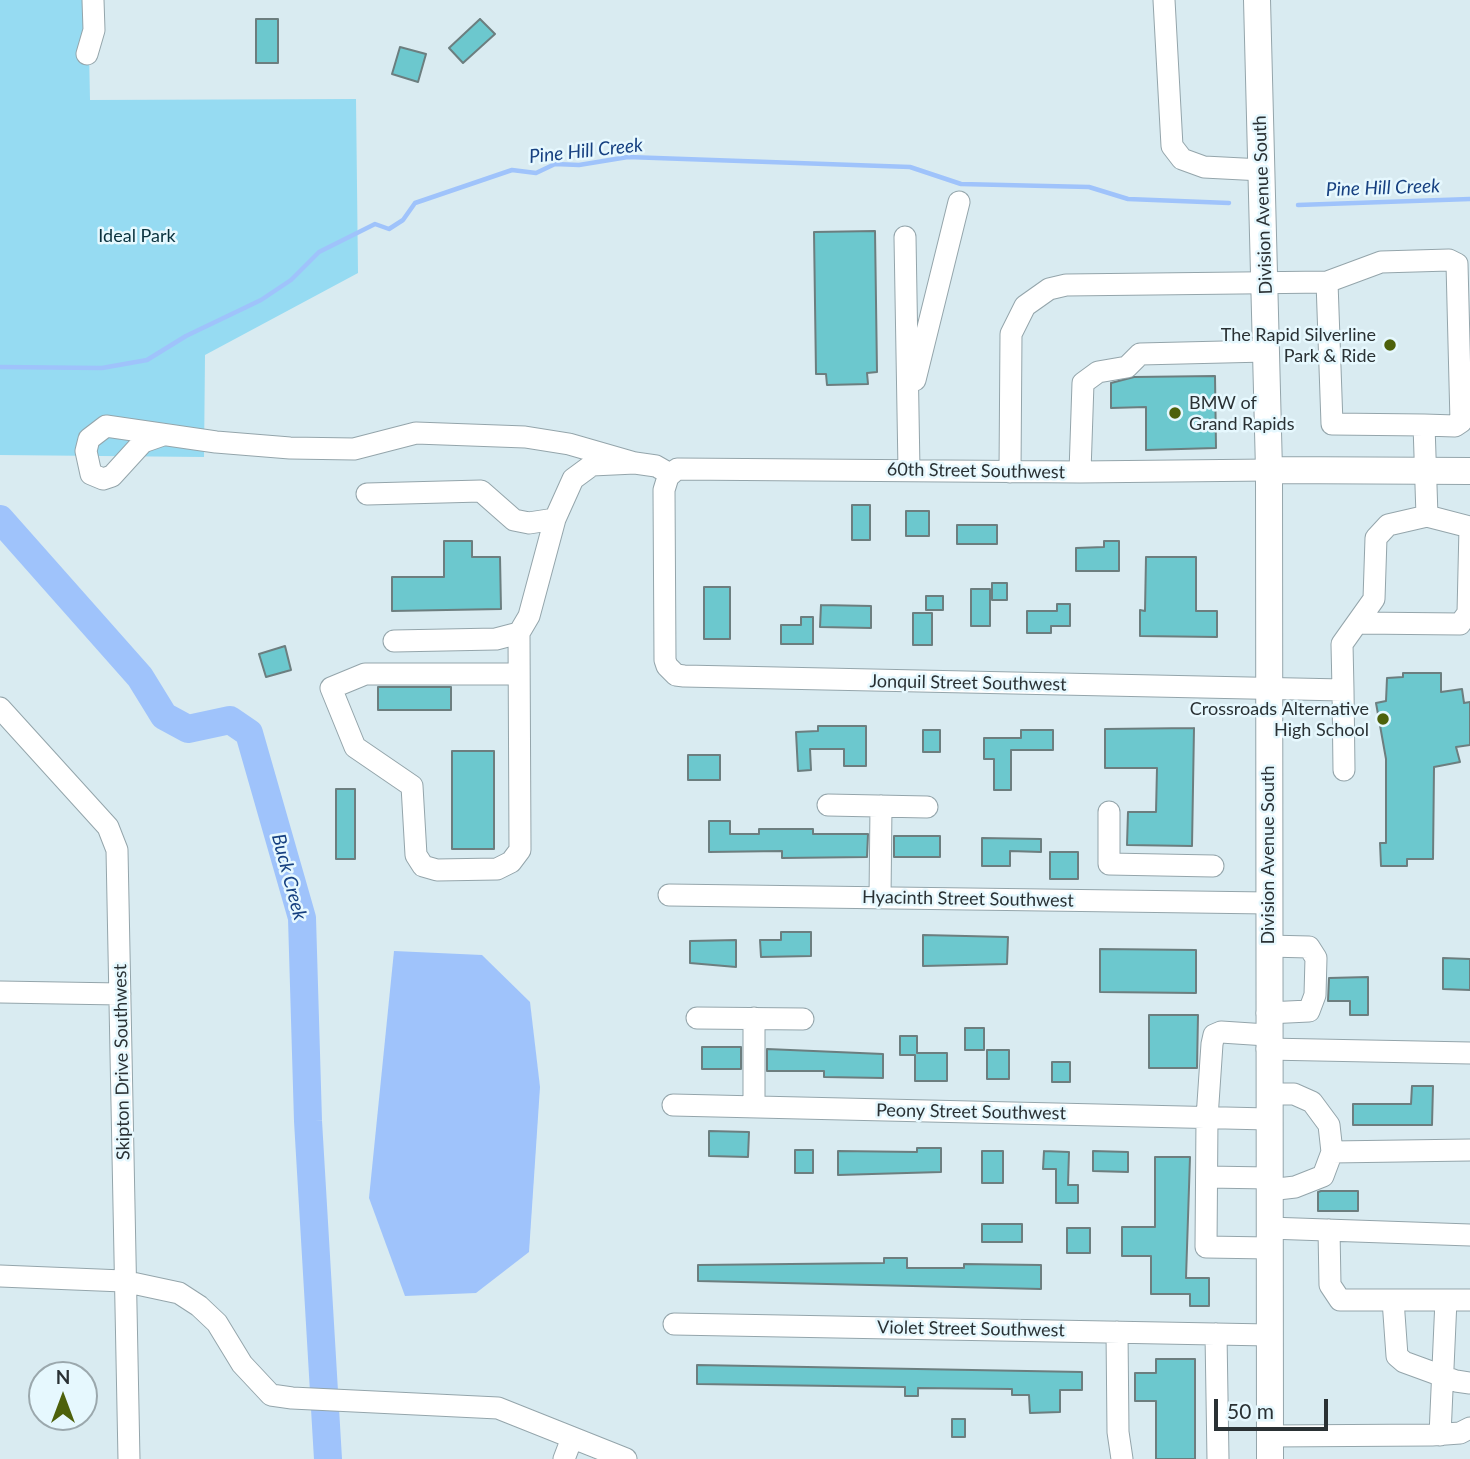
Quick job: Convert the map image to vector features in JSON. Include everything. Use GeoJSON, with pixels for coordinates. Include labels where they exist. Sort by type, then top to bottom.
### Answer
{"type":"FeatureCollection","features":[{"type":"Feature","properties":{"kind":"main road","name":"Division Avenue South"},"geometry":{"type":"LineString","coordinates":[[1257,0],[1269,470],[1269,1448]]}},
{"type":"Feature","properties":{"kind":"main road"},"geometry":{"type":"LineString","coordinates":[[1269,470],[1470,471]]}},
{"type":"Feature","properties":{"kind":"street"},"geometry":{"type":"LineString","coordinates":[[87,54],[94,30],[93,0]]}},
{"type":"Feature","properties":{"kind":"street"},"geometry":{"type":"LineString","coordinates":[[1164,0],[1172,146],[1182,159],[1204,167],[1262,170]]}},
{"type":"Feature","properties":{"kind":"street"},"geometry":{"type":"LineString","coordinates":[[908,409],[959,202]]}},
{"type":"Feature","properties":{"kind":"street"},"geometry":{"type":"LineString","coordinates":[[905,237],[909,470]]}},
{"type":"Feature","properties":{"kind":"street"},"geometry":{"type":"LineString","coordinates":[[1010,472],[1011,334],[1016,319],[1037,296],[1066,285],[1327,282],[1381,262],[1449,260],[1457,264],[1463,414],[1461,422],[1455,426],[1332,424],[1327,282]]}},
{"type":"Feature","properties":{"kind":"street"},"geometry":{"type":"LineString","coordinates":[[1080,472],[1083,383],[1098,372],[1127,367],[1140,354],[1266,351]]}},
{"type":"Feature","properties":{"kind":"street"},"geometry":{"type":"LineString","coordinates":[[1424,425],[1427,516]]}},
{"type":"Feature","properties":{"kind":"street","name":"60th Street Southwest"},"geometry":{"type":"LineString","coordinates":[[163,435],[267,447],[341,450],[416,433],[502,435],[569,444],[635,463],[676,470],[1269,470]]}},
{"type":"Feature","properties":{"kind":"street"},"geometry":{"type":"LineString","coordinates":[[519,674],[365,674],[331,688],[355,747],[412,786],[416,855],[423,866],[437,870],[497,869],[511,862],[520,850],[519,633],[529,615],[555,519],[578,472],[592,466],[635,463]]}},
{"type":"Feature","properties":{"kind":"street","name":"Jonquil Street Southwest"},"geometry":{"type":"LineString","coordinates":[[676,470],[664,490],[665,660],[670,671],[684,676],[1343,690]]}},
{"type":"Feature","properties":{"kind":"street"},"geometry":{"type":"LineString","coordinates":[[367,494],[481,491],[514,520],[528,523],[555,519]]}},
{"type":"Feature","properties":{"kind":"street"},"geometry":{"type":"LineString","coordinates":[[1344,770],[1342,644],[1374,599],[1376,538],[1388,525],[1427,516],[1470,527],[1468,613],[1460,624],[1359,623]]}},
{"type":"Feature","properties":{"kind":"street"},"geometry":{"type":"LineString","coordinates":[[394,641],[496,639],[519,633]]}},
{"type":"Feature","properties":{"kind":"street","name":"Skipton Drive Southwest"},"geometry":{"type":"LineString","coordinates":[[0,708],[108,827],[117,850],[123,1281],[129,1459]]}},
{"type":"Feature","properties":{"kind":"street"},"geometry":{"type":"LineString","coordinates":[[828,805],[927,807]]}},
{"type":"Feature","properties":{"kind":"street"},"geometry":{"type":"LineString","coordinates":[[880,898],[881,806]]}},
{"type":"Feature","properties":{"kind":"street"},"geometry":{"type":"LineString","coordinates":[[1109,813],[1109,864],[1213,866]]}},
{"type":"Feature","properties":{"kind":"street"},"geometry":{"type":"LineString","coordinates":[[1131,901],[1132,864]]}},
{"type":"Feature","properties":{"kind":"street","name":"Hyacinth Street Southwest"},"geometry":{"type":"LineString","coordinates":[[669,895],[1268,904]]}},
{"type":"Feature","properties":{"kind":"street"},"geometry":{"type":"LineString","coordinates":[[1267,1032],[1309,1011],[1315,995],[1316,958],[1309,947],[1268,946]]}},
{"type":"Feature","properties":{"kind":"street"},"geometry":{"type":"LineString","coordinates":[[0,992],[120,994]]}},
{"type":"Feature","properties":{"kind":"street"},"geometry":{"type":"LineString","coordinates":[[697,1018],[803,1019]]}},
{"type":"Feature","properties":{"kind":"street"},"geometry":{"type":"LineString","coordinates":[[754,1018],[754,1107]]}},
{"type":"Feature","properties":{"kind":"street"},"geometry":{"type":"LineString","coordinates":[[1470,1053],[1267,1032],[1221,1032],[1214,1035],[1207,1118],[1206,1247],[1329,1230],[1470,1235]]}},
{"type":"Feature","properties":{"kind":"street"},"geometry":{"type":"LineString","coordinates":[[1207,1177],[1294,1187],[1322,1176],[1332,1152],[1329,1125],[1311,1102],[1294,1094],[1268,1107]]}},
{"type":"Feature","properties":{"kind":"street","name":"Peony Street Southwest"},"geometry":{"type":"LineString","coordinates":[[673,1105],[1207,1118],[1268,1107]]}},
{"type":"Feature","properties":{"kind":"street"},"geometry":{"type":"LineString","coordinates":[[1332,1152],[1470,1150]]}},
{"type":"Feature","properties":{"kind":"street"},"geometry":{"type":"LineString","coordinates":[[1329,1230],[1329,1278],[1334,1294],[1340,1300],[1470,1300]]}},
{"type":"Feature","properties":{"kind":"street"},"geometry":{"type":"LineString","coordinates":[[0,1276],[123,1281],[179,1293],[199,1306],[217,1323],[242,1364],[271,1395],[498,1408],[626,1459]]}},
{"type":"Feature","properties":{"kind":"street"},"geometry":{"type":"LineString","coordinates":[[1393,1300],[1398,1356],[1404,1362],[1470,1383]]}},
{"type":"Feature","properties":{"kind":"street"},"geometry":{"type":"LineString","coordinates":[[1440,1435],[1446,1300]]}},
{"type":"Feature","properties":{"kind":"street","name":"Violet Street Southwest"},"geometry":{"type":"LineString","coordinates":[[674,1324],[1269,1335]]}},
{"type":"Feature","properties":{"kind":"street"},"geometry":{"type":"LineString","coordinates":[[1117,1332],[1118,1432],[1122,1459]]}},
{"type":"Feature","properties":{"kind":"street"},"geometry":{"type":"LineString","coordinates":[[1216,1334],[1218,1459]]}},
{"type":"Feature","properties":{"kind":"street"},"geometry":{"type":"LineString","coordinates":[[1269,1448],[1440,1435],[1460,1433],[1470,1428]]}},
{"type":"Feature","properties":{"kind":"street"},"geometry":{"type":"LineString","coordinates":[[564,1459],[572,1438]]}},
{"type":"Feature","properties":{"kind":"green space","name":"Ideal Park"},"geometry":{"type":"Polygon","coordinates":[[[0,0],[88,0],[90,100],[356,99],[358,273],[205,355],[204,457],[0,455],[0,0]]]}},
{"type":"Feature","properties":{"kind":"shaded area"},"geometry":{"type":"Polygon","coordinates":[[[394,951],[482,955],[530,1002],[540,1087],[529,1252],[476,1293],[405,1296],[369,1198],[394,951]]]}},
{"type":"Feature","properties":{"kind":"building"},"geometry":{"type":"Polygon","coordinates":[[[256,19],[278,19],[278,63],[256,63],[256,19]]]}},
{"type":"Feature","properties":{"kind":"building"},"geometry":{"type":"Polygon","coordinates":[[[480,19],[495,34],[463,63],[449,48],[480,19]]]}},
{"type":"Feature","properties":{"kind":"building"},"geometry":{"type":"Polygon","coordinates":[[[400,47],[426,54],[418,82],[392,74],[400,47]]]}},
{"type":"Feature","properties":{"kind":"building"},"geometry":{"type":"Polygon","coordinates":[[[875,231],[877,372],[867,373],[868,384],[827,385],[826,374],[816,374],[814,232],[875,231]]]}},
{"type":"Feature","properties":{"kind":"building"},"geometry":{"type":"Polygon","coordinates":[[[1215,376],[1216,448],[1146,450],[1146,407],[1111,408],[1111,383],[1134,377],[1215,376]]]}},
{"type":"Feature","properties":{"kind":"building"},"geometry":{"type":"Polygon","coordinates":[[[852,505],[870,505],[870,540],[852,540],[852,505]]]}},
{"type":"Feature","properties":{"kind":"building"},"geometry":{"type":"Polygon","coordinates":[[[906,511],[929,511],[929,536],[906,536],[906,511]]]}},
{"type":"Feature","properties":{"kind":"building"},"geometry":{"type":"Polygon","coordinates":[[[957,525],[997,525],[997,544],[957,544],[957,525]]]}},
{"type":"Feature","properties":{"kind":"building"},"geometry":{"type":"Polygon","coordinates":[[[444,541],[472,541],[472,557],[500,557],[501,609],[392,611],[392,577],[444,577],[444,541]]]}},
{"type":"Feature","properties":{"kind":"building"},"geometry":{"type":"Polygon","coordinates":[[[1104,541],[1119,541],[1119,571],[1076,571],[1076,548],[1104,547],[1104,541]]]}},
{"type":"Feature","properties":{"kind":"building"},"geometry":{"type":"Polygon","coordinates":[[[1146,557],[1196,557],[1196,611],[1217,611],[1217,637],[1140,636],[1140,610],[1145,611],[1146,557]]]}},
{"type":"Feature","properties":{"kind":"building"},"geometry":{"type":"Polygon","coordinates":[[[992,583],[1007,583],[1007,600],[992,600],[992,583]]]}},
{"type":"Feature","properties":{"kind":"building"},"geometry":{"type":"Polygon","coordinates":[[[704,587],[730,587],[730,639],[704,639],[704,587]]]}},
{"type":"Feature","properties":{"kind":"building"},"geometry":{"type":"Polygon","coordinates":[[[971,589],[990,589],[990,626],[971,626],[971,589]]]}},
{"type":"Feature","properties":{"kind":"building"},"geometry":{"type":"Polygon","coordinates":[[[926,596],[943,596],[943,610],[926,610],[926,596]]]}},
{"type":"Feature","properties":{"kind":"building"},"geometry":{"type":"Polygon","coordinates":[[[1057,604],[1070,604],[1070,626],[1051,626],[1051,633],[1027,633],[1027,611],[1057,611],[1057,604]]]}},
{"type":"Feature","properties":{"kind":"building"},"geometry":{"type":"Polygon","coordinates":[[[821,605],[871,606],[871,628],[820,627],[821,605]]]}},
{"type":"Feature","properties":{"kind":"building"},"geometry":{"type":"Polygon","coordinates":[[[913,613],[932,613],[932,645],[913,645],[913,613]]]}},
{"type":"Feature","properties":{"kind":"building"},"geometry":{"type":"Polygon","coordinates":[[[801,617],[813,617],[813,644],[781,644],[781,625],[801,625],[801,617]]]}},
{"type":"Feature","properties":{"kind":"building"},"geometry":{"type":"Polygon","coordinates":[[[285,646],[291,670],[266,677],[259,654],[285,646]]]}},
{"type":"Feature","properties":{"kind":"building"},"geometry":{"type":"Polygon","coordinates":[[[1403,673],[1441,673],[1441,692],[1462,689],[1464,703],[1470,702],[1470,745],[1456,747],[1460,762],[1434,767],[1433,859],[1407,859],[1407,866],[1381,866],[1380,843],[1386,843],[1386,759],[1376,703],[1386,701],[1387,678],[1403,677],[1403,673]]]}},
{"type":"Feature","properties":{"kind":"building"},"geometry":{"type":"Polygon","coordinates":[[[378,687],[451,687],[451,710],[378,710],[378,687]]]}},
{"type":"Feature","properties":{"kind":"building"},"geometry":{"type":"Polygon","coordinates":[[[818,726],[866,726],[866,766],[844,766],[844,749],[810,749],[811,770],[798,771],[796,732],[818,731],[818,726]]]}},
{"type":"Feature","properties":{"kind":"building"},"geometry":{"type":"Polygon","coordinates":[[[1194,728],[1192,846],[1127,845],[1128,812],[1156,812],[1157,768],[1105,768],[1105,729],[1194,728]]]}},
{"type":"Feature","properties":{"kind":"building"},"geometry":{"type":"Polygon","coordinates":[[[923,730],[940,730],[940,752],[923,752],[923,730]]]}},
{"type":"Feature","properties":{"kind":"building"},"geometry":{"type":"Polygon","coordinates":[[[1021,730],[1053,730],[1053,750],[1011,750],[1011,790],[994,790],[994,759],[984,759],[984,738],[1021,738],[1021,730]]]}},
{"type":"Feature","properties":{"kind":"building"},"geometry":{"type":"Polygon","coordinates":[[[452,751],[494,751],[494,849],[452,849],[452,751]]]}},
{"type":"Feature","properties":{"kind":"building"},"geometry":{"type":"Polygon","coordinates":[[[688,755],[720,755],[720,780],[688,780],[688,755]]]}},
{"type":"Feature","properties":{"kind":"building"},"geometry":{"type":"Polygon","coordinates":[[[336,789],[355,789],[355,859],[336,859],[336,789]]]}},
{"type":"Feature","properties":{"kind":"building"},"geometry":{"type":"Polygon","coordinates":[[[709,821],[730,821],[730,834],[759,834],[759,829],[813,829],[813,834],[868,834],[867,857],[782,858],[782,851],[709,852],[709,821]]]}},
{"type":"Feature","properties":{"kind":"building"},"geometry":{"type":"Polygon","coordinates":[[[894,836],[940,836],[940,857],[894,857],[894,836]]]}},
{"type":"Feature","properties":{"kind":"building"},"geometry":{"type":"Polygon","coordinates":[[[982,838],[1041,839],[1041,852],[1010,851],[1010,866],[982,866],[982,838]]]}},
{"type":"Feature","properties":{"kind":"building"},"geometry":{"type":"Polygon","coordinates":[[[1050,852],[1078,852],[1078,879],[1050,879],[1050,852]]]}},
{"type":"Feature","properties":{"kind":"building"},"geometry":{"type":"Polygon","coordinates":[[[781,932],[811,932],[811,956],[761,957],[760,940],[781,940],[781,932]]]}},
{"type":"Feature","properties":{"kind":"building"},"geometry":{"type":"Polygon","coordinates":[[[923,935],[1008,937],[1007,964],[923,966],[923,935]]]}},
{"type":"Feature","properties":{"kind":"building"},"geometry":{"type":"Polygon","coordinates":[[[736,940],[736,967],[690,963],[690,941],[736,940]]]}},
{"type":"Feature","properties":{"kind":"building"},"geometry":{"type":"Polygon","coordinates":[[[1100,949],[1196,950],[1196,993],[1100,992],[1100,949]]]}},
{"type":"Feature","properties":{"kind":"building"},"geometry":{"type":"Polygon","coordinates":[[[1443,958],[1470,959],[1470,990],[1443,989],[1443,958]]]}},
{"type":"Feature","properties":{"kind":"building"},"geometry":{"type":"Polygon","coordinates":[[[1368,977],[1368,1015],[1350,1015],[1350,1001],[1328,1001],[1329,978],[1368,977]]]}},
{"type":"Feature","properties":{"kind":"building"},"geometry":{"type":"Polygon","coordinates":[[[1149,1015],[1198,1015],[1197,1068],[1149,1068],[1149,1015]]]}},
{"type":"Feature","properties":{"kind":"building"},"geometry":{"type":"Polygon","coordinates":[[[965,1028],[984,1028],[984,1050],[965,1050],[965,1028]]]}},
{"type":"Feature","properties":{"kind":"building"},"geometry":{"type":"Polygon","coordinates":[[[900,1036],[917,1036],[917,1053],[947,1053],[947,1081],[915,1081],[915,1055],[900,1055],[900,1036]]]}},
{"type":"Feature","properties":{"kind":"building"},"geometry":{"type":"Polygon","coordinates":[[[702,1047],[741,1047],[741,1069],[702,1069],[702,1047]]]}},
{"type":"Feature","properties":{"kind":"building"},"geometry":{"type":"Polygon","coordinates":[[[767,1049],[883,1054],[883,1078],[824,1077],[824,1071],[767,1071],[767,1049]]]}},
{"type":"Feature","properties":{"kind":"building"},"geometry":{"type":"Polygon","coordinates":[[[987,1050],[1009,1050],[1009,1079],[987,1079],[987,1050]]]}},
{"type":"Feature","properties":{"kind":"building"},"geometry":{"type":"Polygon","coordinates":[[[1052,1062],[1070,1062],[1070,1082],[1052,1082],[1052,1062]]]}},
{"type":"Feature","properties":{"kind":"building"},"geometry":{"type":"Polygon","coordinates":[[[1412,1086],[1433,1086],[1432,1125],[1353,1125],[1353,1104],[1411,1104],[1412,1086]]]}},
{"type":"Feature","properties":{"kind":"building"},"geometry":{"type":"Polygon","coordinates":[[[709,1131],[749,1132],[748,1157],[709,1156],[709,1131]]]}},
{"type":"Feature","properties":{"kind":"building"},"geometry":{"type":"Polygon","coordinates":[[[917,1148],[941,1148],[941,1172],[838,1175],[838,1151],[917,1152],[917,1148]]]}},
{"type":"Feature","properties":{"kind":"building"},"geometry":{"type":"Polygon","coordinates":[[[795,1150],[813,1150],[813,1173],[795,1173],[795,1150]]]}},
{"type":"Feature","properties":{"kind":"building"},"geometry":{"type":"Polygon","coordinates":[[[982,1151],[1003,1151],[1003,1183],[982,1183],[982,1151]]]}},
{"type":"Feature","properties":{"kind":"building"},"geometry":{"type":"Polygon","coordinates":[[[1044,1151],[1069,1152],[1068,1185],[1078,1185],[1078,1203],[1056,1203],[1056,1169],[1043,1169],[1044,1151]]]}},
{"type":"Feature","properties":{"kind":"building"},"geometry":{"type":"Polygon","coordinates":[[[1093,1151],[1128,1152],[1128,1172],[1093,1171],[1093,1151]]]}},
{"type":"Feature","properties":{"kind":"building"},"geometry":{"type":"Polygon","coordinates":[[[1155,1157],[1190,1157],[1186,1278],[1209,1278],[1209,1306],[1190,1306],[1190,1294],[1151,1294],[1151,1256],[1122,1256],[1122,1227],[1155,1227],[1155,1157]]]}},
{"type":"Feature","properties":{"kind":"building"},"geometry":{"type":"Polygon","coordinates":[[[1358,1191],[1358,1211],[1318,1211],[1318,1192],[1358,1191]]]}},
{"type":"Feature","properties":{"kind":"building"},"geometry":{"type":"Polygon","coordinates":[[[982,1224],[1022,1224],[1022,1242],[982,1242],[982,1224]]]}},
{"type":"Feature","properties":{"kind":"building"},"geometry":{"type":"Polygon","coordinates":[[[1067,1228],[1090,1228],[1090,1253],[1067,1253],[1067,1228]]]}},
{"type":"Feature","properties":{"kind":"building"},"geometry":{"type":"Polygon","coordinates":[[[884,1258],[907,1258],[907,1268],[964,1268],[964,1264],[1041,1265],[1041,1289],[698,1281],[698,1265],[884,1263],[884,1258]]]}},
{"type":"Feature","properties":{"kind":"building"},"geometry":{"type":"Polygon","coordinates":[[[1156,1359],[1195,1359],[1195,1459],[1156,1459],[1156,1401],[1135,1401],[1135,1373],[1156,1373],[1156,1359]]]}},
{"type":"Feature","properties":{"kind":"building"},"geometry":{"type":"Polygon","coordinates":[[[697,1365],[1082,1372],[1082,1390],[1060,1390],[1060,1412],[1030,1413],[1029,1395],[1012,1395],[1012,1389],[918,1388],[918,1396],[905,1396],[905,1387],[697,1384],[697,1365]]]}},
{"type":"Feature","properties":{"kind":"building"},"geometry":{"type":"Polygon","coordinates":[[[952,1419],[965,1419],[965,1437],[952,1437],[952,1419]]]}},
{"type":"Feature","properties":{"kind":"waterway","name":"Pine Hill Creek"},"geometry":{"type":"LineString","coordinates":[[0,367],[102,368],[147,360],[186,336],[261,300],[291,280],[319,252],[375,224],[389,229],[403,220],[415,203],[512,170],[536,173],[555,164],[579,165],[628,157],[910,167],[961,184],[1089,187],[1128,199],[1229,203]]}},
{"type":"Feature","properties":{"kind":"waterway","name":"Pine Hill Creek"},"geometry":{"type":"LineString","coordinates":[[1298,205],[1470,199]]}},
{"type":"Feature","properties":{"kind":"waterway","name":"Buck Creek"},"geometry":{"type":"LineString","coordinates":[[0,519],[140,677],[164,716],[188,729],[230,720],[249,733],[302,918],[308,1121],[328,1459]]}},
{"type":"Feature","properties":{"kind":"place","name":"The Rapid Silverline Park & Ride"},"geometry":{"type":"Point","coordinates":[1390,345]}},
{"type":"Feature","properties":{"kind":"place","name":"BMW of Grand Rapids"},"geometry":{"type":"Point","coordinates":[1175,413]}},
{"type":"Feature","properties":{"kind":"place","name":"Crossroads Alternative High School"},"geometry":{"type":"Point","coordinates":[1383,719]}}]}
